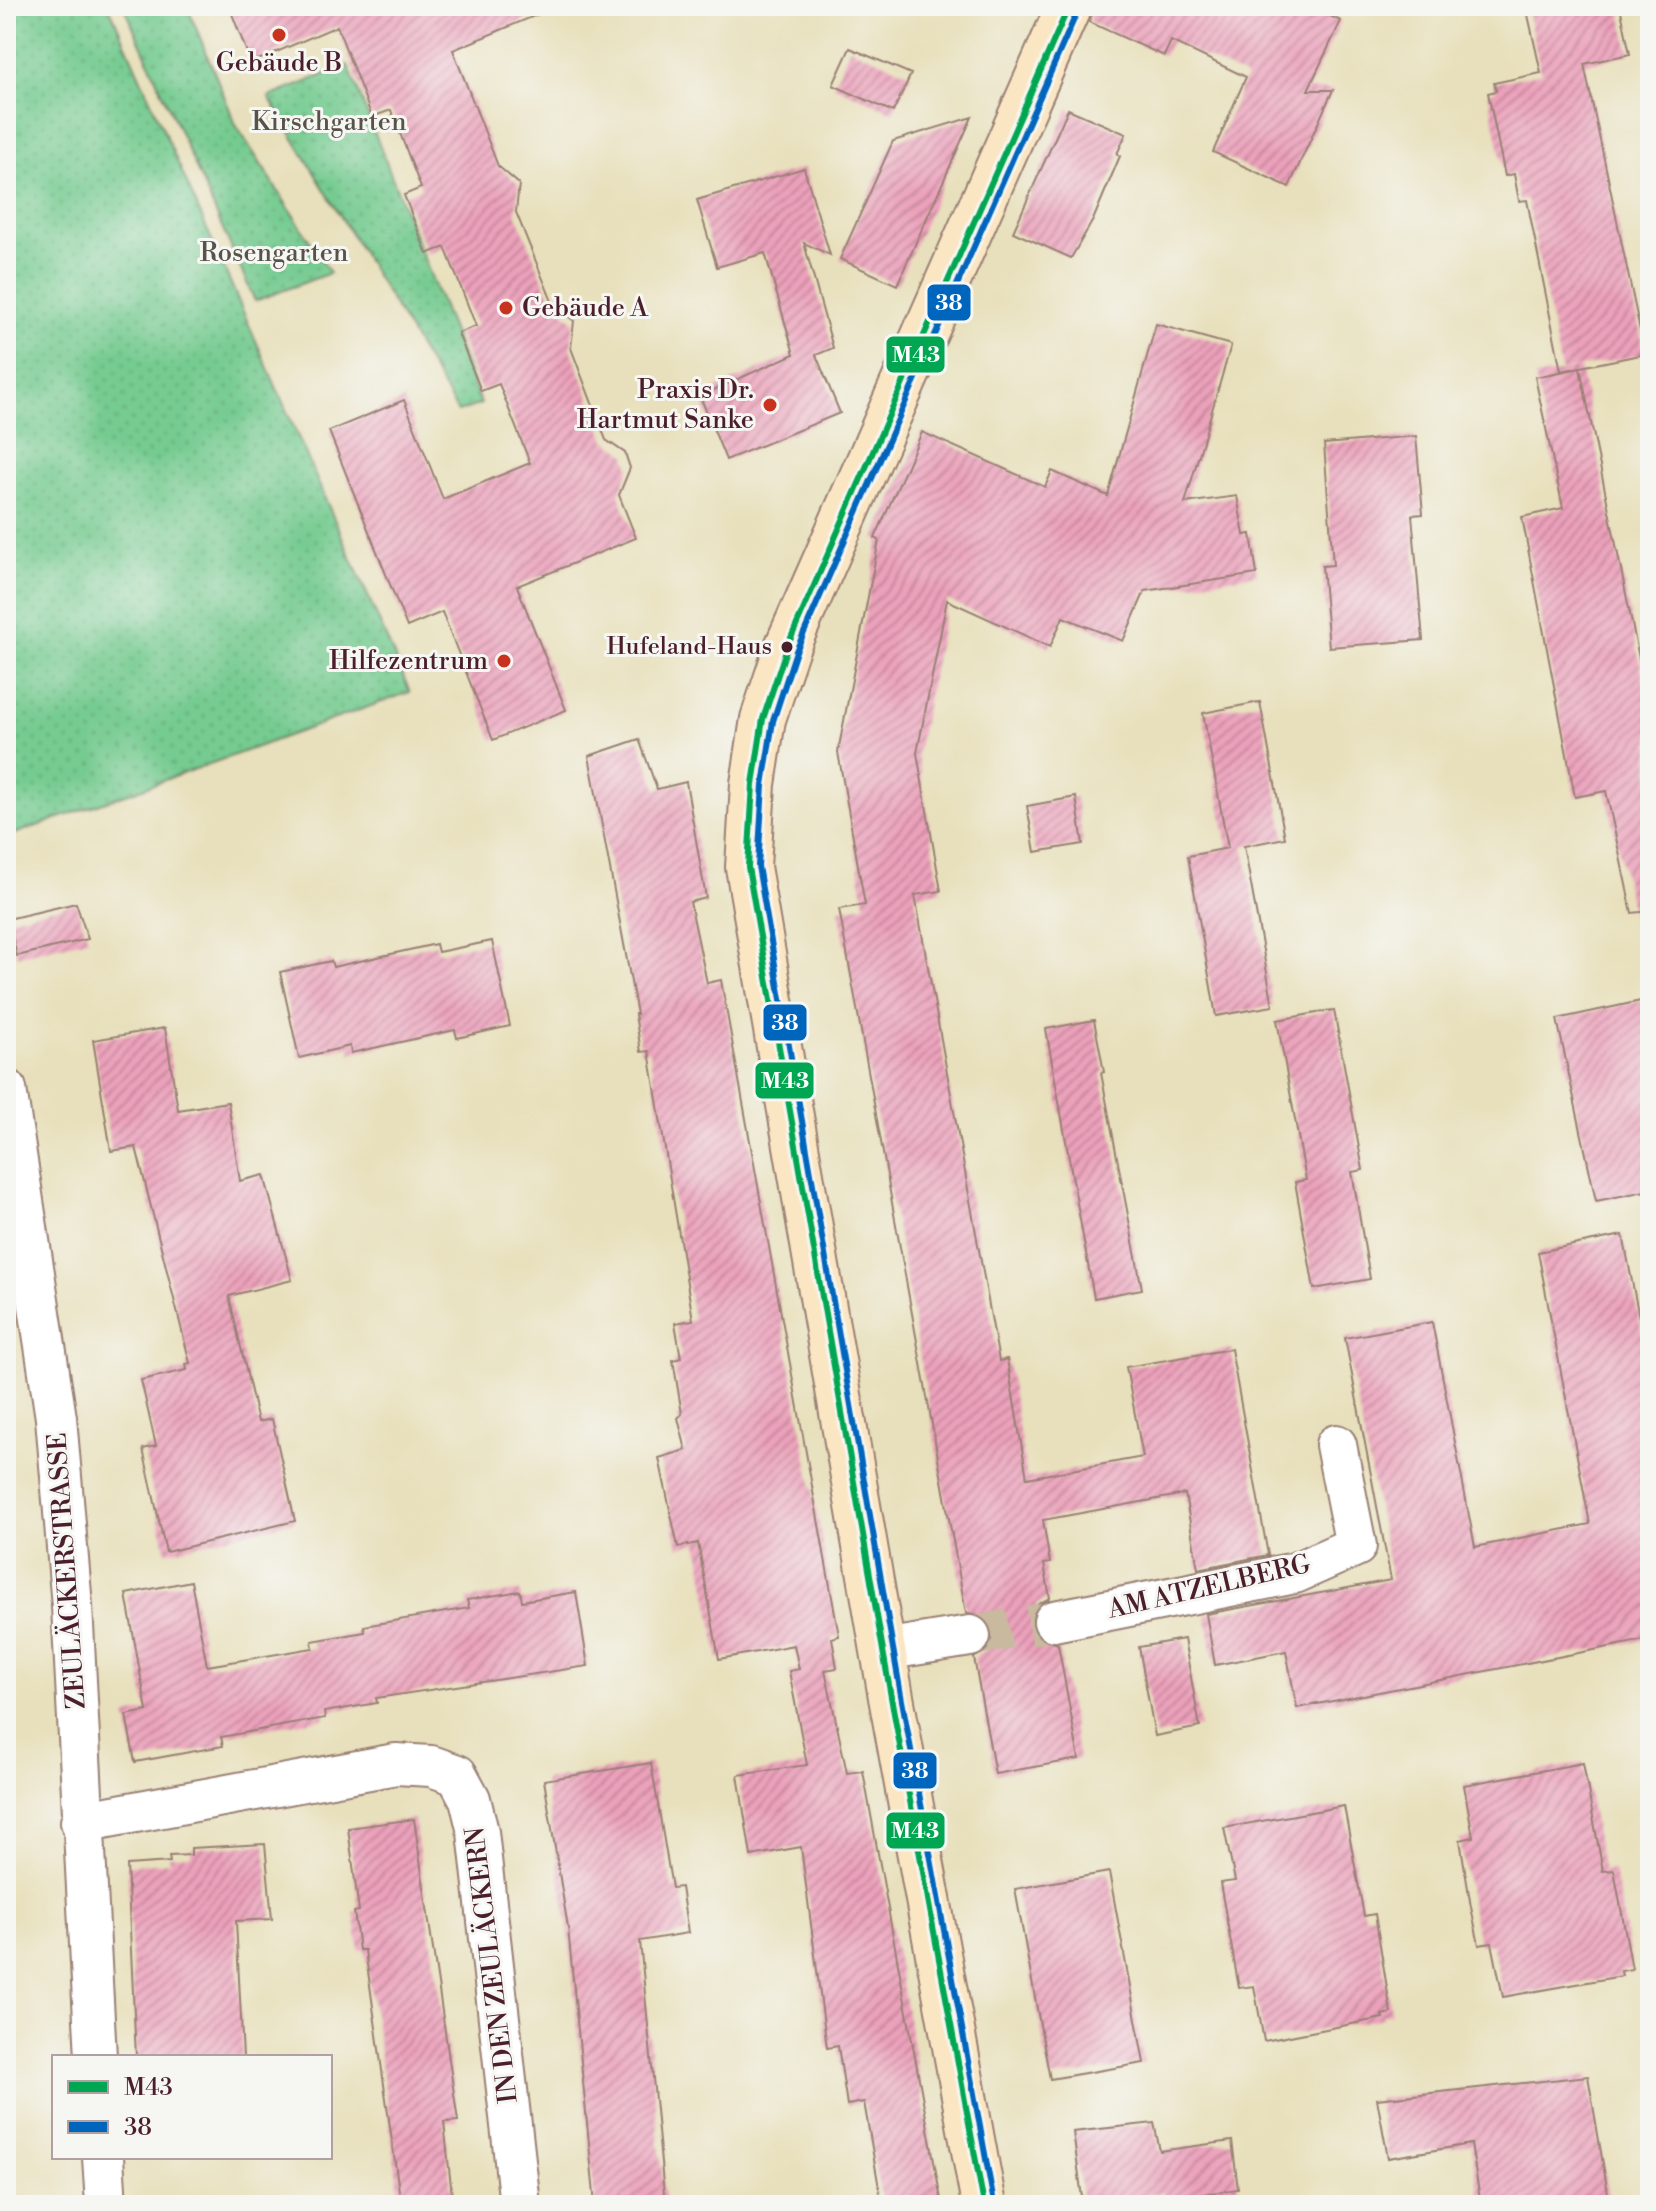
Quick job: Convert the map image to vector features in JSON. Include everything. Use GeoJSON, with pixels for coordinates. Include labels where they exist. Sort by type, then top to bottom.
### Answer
{"type":"FeatureCollection","features":[{"type":"Feature","properties":{"kind":"main road"},"geometry":{"type":"LineString","coordinates":[[984,2205],[883,1650],[748,867],[753,784],[763,719],[787,647],[1069,6]]}},
{"type":"Feature","properties":{"kind":"street","name":"ZEULÄCKERSTRASSE"},"geometry":{"type":"LineString","coordinates":[[6,1089],[56,1418],[72,1606],[81,1822],[96,2055]]}},
{"type":"Feature","properties":{"kind":"street","name":"AM ATZELBERG"},"geometry":{"type":"LineString","coordinates":[[1054,1621],[1295,1573],[1356,1546],[1336,1445]]}},
{"type":"Feature","properties":{"kind":"street"},"geometry":{"type":"LineString","coordinates":[[883,1650],[970,1636]]}},
{"type":"Feature","properties":{"kind":"street","name":"IN DEN ZEULÄCKERN"},"geometry":{"type":"LineString","coordinates":[[81,1822],[396,1764],[431,1766],[457,1775],[470,1799],[478,1832],[520,2205]]}},
{"type":"Feature","properties":{"kind":"street"},"geometry":{"type":"LineString","coordinates":[[103,2159],[106,2205]]}},
{"type":"Feature","properties":{"kind":"green space"},"geometry":{"type":"Polygon","coordinates":[[[6,6],[109,6],[410,692],[6,837],[6,6]]]}},
{"type":"Feature","properties":{"kind":"green space","name":"Rosengarten"},"geometry":{"type":"Polygon","coordinates":[[[124,6],[187,6],[236,125],[330,273],[255,301],[124,6]]]}},
{"type":"Feature","properties":{"kind":"green space","name":"Kirschgarten"},"geometry":{"type":"Polygon","coordinates":[[[348,65],[481,404],[458,412],[269,97],[348,65]]]}},
{"type":"Feature","properties":{"kind":"building"},"geometry":{"type":"Polygon","coordinates":[[[229,6],[558,6],[453,50],[498,166],[519,184],[516,212],[553,304],[574,321],[571,348],[606,440],[625,453],[630,468],[619,495],[636,538],[517,586],[566,710],[493,740],[442,612],[407,627],[329,431],[404,400],[443,499],[530,463],[499,384],[481,391],[458,333],[476,326],[445,247],[427,254],[404,195],[421,188],[391,110],[372,117],[337,26],[251,63],[229,6]]]}},
{"type":"Feature","properties":{"kind":"building"},"geometry":{"type":"Polygon","coordinates":[[[1094,6],[1309,6],[1341,21],[1308,90],[1333,90],[1289,187],[1213,152],[1246,77],[1171,41],[1164,56],[1089,22],[1094,6]]]}},
{"type":"Feature","properties":{"kind":"building"},"geometry":{"type":"Polygon","coordinates":[[[1526,6],[1620,6],[1630,54],[1584,64],[1645,354],[1561,371],[1527,200],[1519,201],[1514,174],[1505,176],[1488,93],[1496,91],[1494,83],[1541,73],[1526,6]]]}},
{"type":"Feature","properties":{"kind":"building"},"geometry":{"type":"Polygon","coordinates":[[[850,48],[911,74],[893,112],[833,85],[850,48]]]}},
{"type":"Feature","properties":{"kind":"building"},"geometry":{"type":"Polygon","coordinates":[[[1068,109],[1126,134],[1093,220],[1071,258],[1013,232],[1068,109]]]}},
{"type":"Feature","properties":{"kind":"building"},"geometry":{"type":"Polygon","coordinates":[[[972,117],[897,285],[840,259],[893,141],[972,117]]]}},
{"type":"Feature","properties":{"kind":"building"},"geometry":{"type":"Polygon","coordinates":[[[804,168],[830,255],[804,243],[833,348],[816,355],[840,413],[726,460],[700,396],[794,354],[765,253],[717,267],[697,200],[804,168]]]}},
{"type":"Feature","properties":{"kind":"building"},"geometry":{"type":"Polygon","coordinates":[[[1156,324],[1231,345],[1185,503],[1237,496],[1244,535],[1251,534],[1257,574],[1145,591],[1123,641],[1063,617],[1050,647],[947,600],[917,753],[941,891],[915,895],[999,1361],[1007,1359],[1027,1478],[1143,1457],[1126,1367],[1231,1349],[1268,1555],[1198,1569],[1185,1494],[1043,1520],[1050,1563],[1044,1564],[1050,1598],[1038,1604],[1031,1625],[1037,1637],[1058,1644],[1079,1759],[995,1774],[974,1658],[991,1645],[992,1632],[979,1615],[966,1613],[839,909],[865,905],[838,752],[879,540],[875,538],[922,432],[1045,487],[1052,471],[1108,496],[1156,324]]]}},
{"type":"Feature","properties":{"kind":"building"},"geometry":{"type":"Polygon","coordinates":[[[1580,368],[1650,712],[1650,911],[1632,913],[1606,791],[1575,797],[1522,517],[1563,508],[1535,377],[1580,368]]]}},
{"type":"Feature","properties":{"kind":"building"},"geometry":{"type":"Polygon","coordinates":[[[1416,436],[1423,514],[1412,515],[1423,640],[1329,647],[1322,566],[1333,565],[1324,444],[1416,436]]]}},
{"type":"Feature","properties":{"kind":"building"},"geometry":{"type":"Polygon","coordinates":[[[1260,702],[1285,838],[1244,846],[1273,1006],[1216,1016],[1188,856],[1228,848],[1203,713],[1260,702]]]}},
{"type":"Feature","properties":{"kind":"building"},"geometry":{"type":"Polygon","coordinates":[[[639,739],[657,789],[686,782],[706,898],[690,902],[707,983],[721,980],[839,1636],[832,1638],[837,1668],[825,1670],[847,1773],[863,1771],[942,2205],[882,2205],[864,2102],[847,2105],[838,2046],[827,2048],[801,1847],[751,1856],[738,1775],[807,1765],[789,1671],[799,1669],[794,1645],[719,1659],[698,1543],[678,1547],[659,1458],[686,1450],[678,1418],[682,1414],[673,1360],[681,1358],[675,1323],[693,1320],[649,1051],[641,1052],[637,1014],[589,756],[639,739]]]}},
{"type":"Feature","properties":{"kind":"building"},"geometry":{"type":"Polygon","coordinates":[[[1076,797],[1083,844],[1035,852],[1027,806],[1076,797]]]}},
{"type":"Feature","properties":{"kind":"building"},"geometry":{"type":"Polygon","coordinates":[[[76,903],[88,939],[17,956],[8,919],[76,903]]]}},
{"type":"Feature","properties":{"kind":"building"},"geometry":{"type":"Polygon","coordinates":[[[492,941],[510,1026],[457,1038],[455,1030],[351,1053],[350,1046],[299,1058],[280,972],[331,961],[333,967],[436,944],[438,952],[492,941]]]}},
{"type":"Feature","properties":{"kind":"building"},"geometry":{"type":"Polygon","coordinates":[[[1650,999],[1650,1190],[1596,1201],[1557,1019],[1650,999]]]}},
{"type":"Feature","properties":{"kind":"building"},"geometry":{"type":"Polygon","coordinates":[[[1334,1010],[1363,1170],[1352,1172],[1370,1279],[1314,1289],[1295,1182],[1306,1180],[1277,1020],[1334,1010]]]}},
{"type":"Feature","properties":{"kind":"building"},"geometry":{"type":"Polygon","coordinates":[[[1094,1020],[1104,1072],[1101,1073],[1142,1289],[1094,1298],[1046,1029],[1094,1020]]]}},
{"type":"Feature","properties":{"kind":"building"},"geometry":{"type":"Polygon","coordinates":[[[165,1028],[178,1110],[228,1102],[240,1181],[264,1175],[292,1280],[229,1296],[258,1422],[272,1419],[295,1521],[166,1552],[143,1449],[156,1446],[141,1380],[187,1370],[186,1364],[190,1363],[136,1147],[111,1151],[93,1040],[165,1028]]]}},
{"type":"Feature","properties":{"kind":"building"},"geometry":{"type":"Polygon","coordinates":[[[1623,1235],[1650,1374],[1650,1639],[1297,1708],[1286,1651],[1215,1665],[1206,1614],[1391,1580],[1345,1338],[1432,1322],[1475,1547],[1590,1524],[1538,1252],[1623,1235]]]}},
{"type":"Feature","properties":{"kind":"building"},"geometry":{"type":"Polygon","coordinates":[[[191,1581],[207,1666],[313,1648],[312,1641],[365,1632],[364,1626],[469,1608],[467,1600],[520,1591],[522,1601],[576,1592],[588,1666],[376,1698],[377,1703],[324,1712],[325,1718],[221,1737],[223,1746],[135,1762],[126,1715],[147,1711],[126,1594],[191,1581]]]}},
{"type":"Feature","properties":{"kind":"building"},"geometry":{"type":"Polygon","coordinates":[[[1184,1639],[1200,1727],[1155,1736],[1139,1647],[1184,1639]]]}},
{"type":"Feature","properties":{"kind":"building"},"geometry":{"type":"Polygon","coordinates":[[[651,1763],[672,1888],[681,1887],[688,1933],[640,1941],[665,2205],[595,2205],[568,1928],[544,1780],[651,1763]]]}},
{"type":"Feature","properties":{"kind":"building"},"geometry":{"type":"Polygon","coordinates":[[[1583,1763],[1603,1871],[1614,1870],[1632,1969],[1621,1971],[1622,1976],[1503,1997],[1492,1943],[1479,1945],[1471,1907],[1460,1840],[1473,1837],[1464,1785],[1583,1763]]]}},
{"type":"Feature","properties":{"kind":"building"},"geometry":{"type":"Polygon","coordinates":[[[1344,1806],[1364,1916],[1375,1914],[1391,2013],[1382,2015],[1383,2018],[1264,2041],[1254,1986],[1239,1988],[1220,1883],[1235,1881],[1224,1828],[1344,1806]]]}},
{"type":"Feature","properties":{"kind":"building"},"geometry":{"type":"Polygon","coordinates":[[[414,1819],[458,2121],[444,2122],[453,2205],[401,2205],[365,1950],[359,1950],[354,1912],[359,1911],[348,1828],[414,1819]]]}},
{"type":"Feature","properties":{"kind":"building"},"geometry":{"type":"Polygon","coordinates":[[[265,1844],[272,1919],[236,1921],[243,2055],[136,2055],[127,1865],[170,1862],[169,1856],[191,1855],[191,1848],[265,1844]]]}},
{"type":"Feature","properties":{"kind":"building"},"geometry":{"type":"Polygon","coordinates":[[[1109,1872],[1144,2063],[1050,2079],[1015,1889],[1109,1872]]]}},
{"type":"Feature","properties":{"kind":"building"},"geometry":{"type":"Polygon","coordinates":[[[1588,2076],[1610,2205],[1481,2205],[1471,2144],[1388,2158],[1377,2099],[1588,2076]]]}},
{"type":"Feature","properties":{"kind":"building"},"geometry":{"type":"Polygon","coordinates":[[[1154,2123],[1160,2151],[1232,2141],[1238,2189],[1164,2200],[1164,2193],[1083,2205],[1073,2132],[1154,2123]]]}},
{"type":"Feature","properties":{"kind":"tunnel"},"geometry":{"type":"LineString","coordinates":[[970,1636],[1054,1621]]}},
{"type":"Feature","properties":{"kind":"transit line","name":"M43"},"geometry":{"type":"LineString","coordinates":[[984,2205],[891,1697],[748,867],[753,784],[763,719],[787,647],[1069,6]]}},
{"type":"Feature","properties":{"kind":"transit line","name":"38"},"geometry":{"type":"LineString","coordinates":[[994,2203],[901,1695],[758,866],[763,785],[773,721],[796,651],[1078,10]]}},
{"type":"Feature","properties":{"kind":"place","name":"Gebäude B"},"geometry":{"type":"Point","coordinates":[279,35]}},
{"type":"Feature","properties":{"kind":"place","name":"Gebäude A"},"geometry":{"type":"Point","coordinates":[506,308]}},
{"type":"Feature","properties":{"kind":"place","name":"Praxis Dr. Hartmut Sanke"},"geometry":{"type":"Point","coordinates":[770,405]}},
{"type":"Feature","properties":{"kind":"place","name":"Hufeland-Haus"},"geometry":{"type":"Point","coordinates":[787,647]}},
{"type":"Feature","properties":{"kind":"place","name":"Hilfezentrum"},"geometry":{"type":"Point","coordinates":[504,661]}}]}
